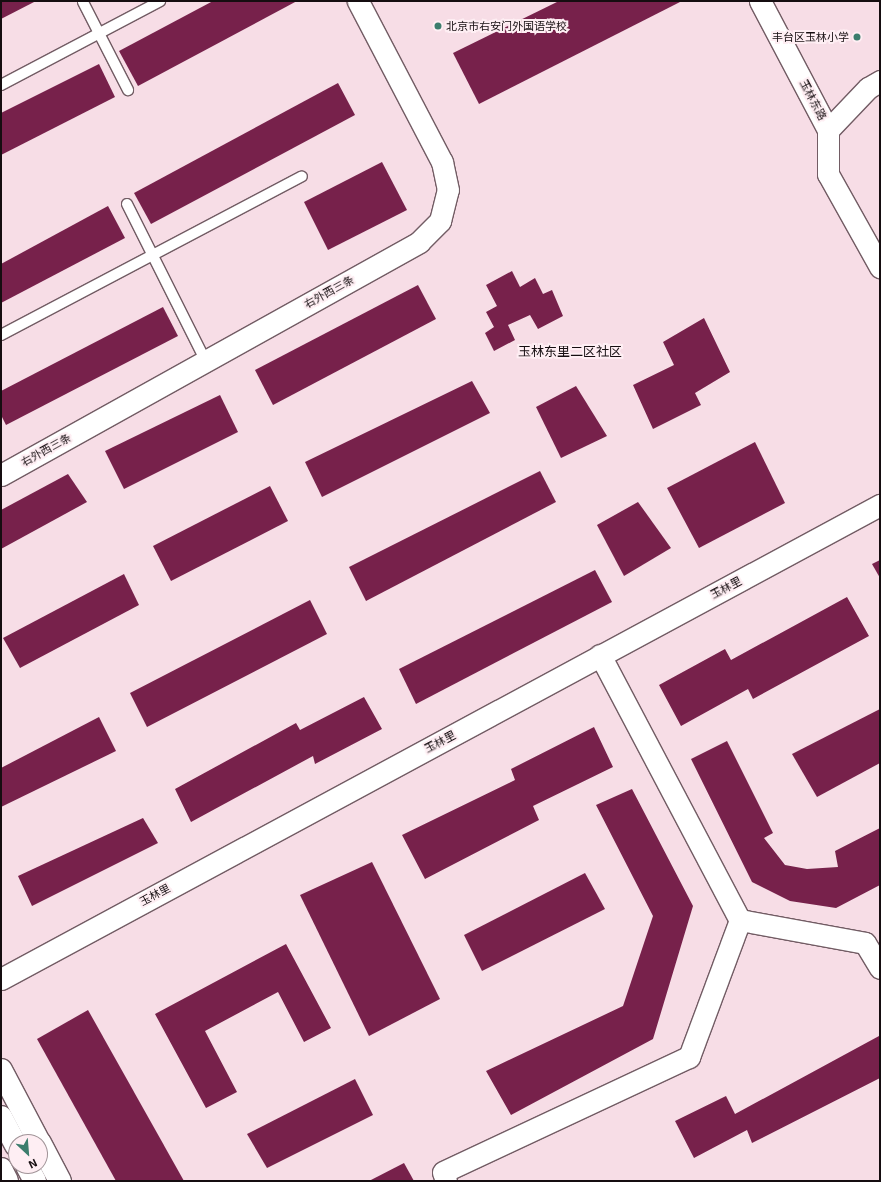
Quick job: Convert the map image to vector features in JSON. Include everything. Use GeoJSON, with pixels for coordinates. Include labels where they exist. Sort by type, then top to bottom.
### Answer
{"type":"FeatureCollection","features":[{"type":"Feature","properties":{"kind":"street","name":"右外西三条"},"geometry":{"type":"LineString","coordinates":[[1,474],[419,242],[440,221],[448,190],[442,162],[358,1]]}},
{"type":"Feature","properties":{"kind":"street","name":"玉林东路"},"geometry":{"type":"LineString","coordinates":[[760,1],[828,130],[828,174],[880,267]]}},
{"type":"Feature","properties":{"kind":"street"},"geometry":{"type":"LineString","coordinates":[[828,130],[868,88],[880,81]]}},
{"type":"Feature","properties":{"kind":"street","name":"玉林里"},"geometry":{"type":"LineString","coordinates":[[1,978],[880,505]]}},
{"type":"Feature","properties":{"kind":"street"},"geometry":{"type":"LineString","coordinates":[[446,1181],[443,1172],[689,1057],[740,920],[600,655]]}},
{"type":"Feature","properties":{"kind":"street"},"geometry":{"type":"LineString","coordinates":[[740,920],[865,943],[880,968]]}},
{"type":"Feature","properties":{"kind":"street"},"geometry":{"type":"LineString","coordinates":[[1,1070],[35,1134]]}},
{"type":"Feature","properties":{"kind":"street"},"geometry":{"type":"LineString","coordinates":[[1,1117],[10,1134]]}},
{"type":"Feature","properties":{"kind":"street"},"geometry":{"type":"LineString","coordinates":[[48,1158],[60,1181]]}},
{"type":"Feature","properties":{"kind":"street"},"geometry":{"type":"LineString","coordinates":[[1,1169],[7,1181]]}},
{"type":"Feature","properties":{"kind":"lane"},"geometry":{"type":"LineString","coordinates":[[1,85],[160,1]]}},
{"type":"Feature","properties":{"kind":"lane"},"geometry":{"type":"LineString","coordinates":[[83,2],[128,90]]}},
{"type":"Feature","properties":{"kind":"lane"},"geometry":{"type":"LineString","coordinates":[[1,335],[302,176]]}},
{"type":"Feature","properties":{"kind":"lane"},"geometry":{"type":"LineString","coordinates":[[127,204],[206,360]]}},
{"type":"Feature","properties":{"kind":"building"},"geometry":{"type":"Polygon","coordinates":[[[1,1],[36,1],[1,19],[1,1]]]}},
{"type":"Feature","properties":{"kind":"building"},"geometry":{"type":"Polygon","coordinates":[[[213,1],[297,1],[138,86],[119,51],[213,1]]]}},
{"type":"Feature","properties":{"kind":"building"},"geometry":{"type":"Polygon","coordinates":[[[559,1],[682,1],[479,104],[453,53],[559,1]]]}},
{"type":"Feature","properties":{"kind":"building"},"geometry":{"type":"Polygon","coordinates":[[[99,64],[115,97],[1,155],[1,113],[99,64]]]}},
{"type":"Feature","properties":{"kind":"building"},"geometry":{"type":"Polygon","coordinates":[[[338,83],[355,115],[151,224],[134,193],[338,83]]]}},
{"type":"Feature","properties":{"kind":"building"},"geometry":{"type":"Polygon","coordinates":[[[382,162],[407,210],[328,250],[304,202],[382,162]]]}},
{"type":"Feature","properties":{"kind":"building"},"geometry":{"type":"Polygon","coordinates":[[[108,206],[125,238],[1,303],[1,264],[108,206]]]}},
{"type":"Feature","properties":{"kind":"building"},"geometry":{"type":"Polygon","coordinates":[[[512,271],[520,287],[535,278],[543,294],[552,290],[563,316],[538,329],[530,315],[508,325],[515,340],[494,351],[485,333],[494,327],[486,312],[497,306],[486,285],[512,271]]]}},
{"type":"Feature","properties":{"kind":"building"},"geometry":{"type":"Polygon","coordinates":[[[418,285],[436,319],[273,405],[255,370],[418,285]]]}},
{"type":"Feature","properties":{"kind":"building"},"geometry":{"type":"Polygon","coordinates":[[[163,307],[178,336],[6,425],[1,415],[1,391],[163,307]]]}},
{"type":"Feature","properties":{"kind":"building"},"geometry":{"type":"Polygon","coordinates":[[[704,318],[730,372],[695,393],[701,405],[653,429],[633,385],[674,365],[663,342],[704,318]]]}},
{"type":"Feature","properties":{"kind":"building"},"geometry":{"type":"Polygon","coordinates":[[[472,381],[490,413],[322,497],[305,462],[472,381]]]}},
{"type":"Feature","properties":{"kind":"building"},"geometry":{"type":"Polygon","coordinates":[[[576,386],[607,436],[561,458],[536,407],[576,386]]]}},
{"type":"Feature","properties":{"kind":"building"},"geometry":{"type":"Polygon","coordinates":[[[220,395],[238,432],[124,489],[105,451],[220,395]]]}},
{"type":"Feature","properties":{"kind":"building"},"geometry":{"type":"Polygon","coordinates":[[[755,442],[785,503],[699,548],[667,488],[755,442]]]}},
{"type":"Feature","properties":{"kind":"building"},"geometry":{"type":"Polygon","coordinates":[[[540,471],[556,502],[366,601],[349,567],[540,471]]]}},
{"type":"Feature","properties":{"kind":"building"},"geometry":{"type":"Polygon","coordinates":[[[68,474],[87,502],[1,549],[1,510],[68,474]]]}},
{"type":"Feature","properties":{"kind":"building"},"geometry":{"type":"Polygon","coordinates":[[[270,486],[288,521],[171,581],[153,546],[270,486]]]}},
{"type":"Feature","properties":{"kind":"building"},"geometry":{"type":"Polygon","coordinates":[[[638,502],[671,548],[624,576],[597,525],[638,502]]]}},
{"type":"Feature","properties":{"kind":"building"},"geometry":{"type":"Polygon","coordinates":[[[880,560],[880,578],[872,564],[880,560]]]}},
{"type":"Feature","properties":{"kind":"building"},"geometry":{"type":"Polygon","coordinates":[[[595,570],[612,602],[416,704],[399,669],[595,570]]]}},
{"type":"Feature","properties":{"kind":"building"},"geometry":{"type":"Polygon","coordinates":[[[124,574],[139,605],[20,668],[3,638],[124,574]]]}},
{"type":"Feature","properties":{"kind":"building"},"geometry":{"type":"Polygon","coordinates":[[[847,597],[869,636],[753,699],[748,689],[681,726],[659,685],[725,649],[731,660],[847,597]]]}},
{"type":"Feature","properties":{"kind":"building"},"geometry":{"type":"Polygon","coordinates":[[[310,600],[327,634],[147,727],[130,693],[310,600]]]}},
{"type":"Feature","properties":{"kind":"building"},"geometry":{"type":"Polygon","coordinates":[[[364,697],[382,729],[315,764],[313,756],[191,822],[175,789],[296,723],[300,730],[364,697]]]}},
{"type":"Feature","properties":{"kind":"building"},"geometry":{"type":"Polygon","coordinates":[[[880,709],[880,763],[817,797],[792,754],[880,709]]]}},
{"type":"Feature","properties":{"kind":"building"},"geometry":{"type":"Polygon","coordinates":[[[99,717],[116,751],[1,807],[1,768],[99,717]]]}},
{"type":"Feature","properties":{"kind":"building"},"geometry":{"type":"Polygon","coordinates":[[[594,727],[613,767],[533,806],[539,820],[425,879],[402,835],[515,780],[511,769],[594,727]]]}},
{"type":"Feature","properties":{"kind":"building"},"geometry":{"type":"Polygon","coordinates":[[[727,741],[773,833],[764,838],[785,865],[807,869],[838,867],[835,851],[880,828],[880,885],[836,908],[790,901],[752,882],[691,759],[727,741]]]}},
{"type":"Feature","properties":{"kind":"building"},"geometry":{"type":"Polygon","coordinates":[[[632,789],[693,906],[653,1039],[511,1115],[486,1071],[623,1006],[653,916],[596,805],[632,789]]]}},
{"type":"Feature","properties":{"kind":"building"},"geometry":{"type":"Polygon","coordinates":[[[143,818],[158,843],[32,906],[18,876],[143,818]]]}},
{"type":"Feature","properties":{"kind":"building"},"geometry":{"type":"Polygon","coordinates":[[[372,862],[440,999],[369,1036],[300,895],[372,862]]]}},
{"type":"Feature","properties":{"kind":"building"},"geometry":{"type":"Polygon","coordinates":[[[585,873],[605,909],[482,971],[464,935],[585,873]]]}},
{"type":"Feature","properties":{"kind":"building"},"geometry":{"type":"Polygon","coordinates":[[[286,944],[331,1028],[304,1042],[278,992],[205,1031],[237,1092],[206,1108],[155,1014],[286,944]]]}},
{"type":"Feature","properties":{"kind":"building"},"geometry":{"type":"Polygon","coordinates":[[[88,1010],[184,1181],[116,1181],[37,1039],[88,1010]]]}},
{"type":"Feature","properties":{"kind":"building"},"geometry":{"type":"Polygon","coordinates":[[[879,1036],[880,1078],[752,1143],[747,1130],[694,1158],[675,1121],[726,1096],[735,1114],[879,1036]]]}},
{"type":"Feature","properties":{"kind":"building"},"geometry":{"type":"Polygon","coordinates":[[[355,1079],[373,1115],[267,1168],[247,1134],[355,1079]]]}},
{"type":"Feature","properties":{"kind":"building"},"geometry":{"type":"Polygon","coordinates":[[[404,1163],[414,1181],[369,1181],[404,1163]]]}},
{"type":"Feature","properties":{"kind":"place","name":"北京市右安门外国语学校"},"geometry":{"type":"Point","coordinates":[438,26]}},
{"type":"Feature","properties":{"kind":"place","name":"丰台区玉林小学"},"geometry":{"type":"Point","coordinates":[857,37]}},
{"type":"Feature","properties":{"kind":"district","name":"玉林东里二区社区"},"geometry":{"type":"Point","coordinates":[570,351]}}]}
